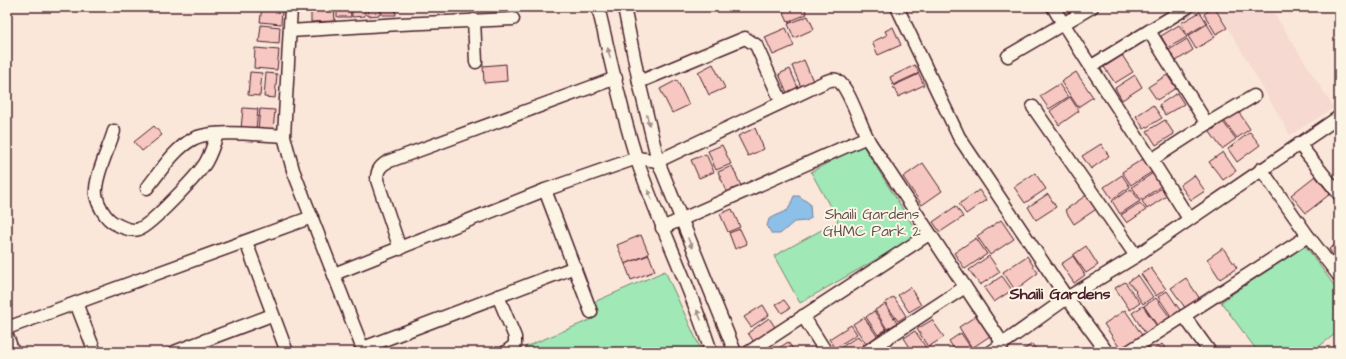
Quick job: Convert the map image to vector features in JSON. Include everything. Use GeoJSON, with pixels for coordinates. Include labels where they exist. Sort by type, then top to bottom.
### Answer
{"type":"FeatureCollection","features":[{"type":"Feature","properties":{"kind":"street"},"geometry":{"type":"LineString","coordinates":[[291,7],[284,136],[293,170],[363,350],[575,267]]}},
{"type":"Feature","properties":{"kind":"street"},"geometry":{"type":"LineString","coordinates":[[598,7],[636,158],[662,228],[701,321],[711,352]]}},
{"type":"Feature","properties":{"kind":"street"},"geometry":{"type":"LineString","coordinates":[[624,7],[639,82],[658,161],[735,352]]}},
{"type":"Feature","properties":{"kind":"street"},"geometry":{"type":"LineString","coordinates":[[897,7],[959,137],[1067,298],[1107,352]]}},
{"type":"Feature","properties":{"kind":"street"},"geometry":{"type":"LineString","coordinates":[[1053,7],[1090,67],[1153,159],[1189,219]]}},
{"type":"Feature","properties":{"kind":"street"},"geometry":{"type":"LineString","coordinates":[[1008,56],[1092,7]]}},
{"type":"Feature","properties":{"kind":"street"},"geometry":{"type":"LineString","coordinates":[[1090,67],[1188,7]]}},
{"type":"Feature","properties":{"kind":"street"},"geometry":{"type":"LineString","coordinates":[[290,31],[513,19]]}},
{"type":"Feature","properties":{"kind":"street"},"geometry":{"type":"LineString","coordinates":[[474,20],[476,62]]}},
{"type":"Feature","properties":{"kind":"street"},"geometry":{"type":"LineString","coordinates":[[1149,31],[1207,124]]}},
{"type":"Feature","properties":{"kind":"street"},"geometry":{"type":"LineString","coordinates":[[639,82],[745,38],[756,45],[781,101]]}},
{"type":"Feature","properties":{"kind":"street"},"geometry":{"type":"LineString","coordinates":[[400,249],[376,180],[376,173],[380,167],[394,160],[616,78]]}},
{"type":"Feature","properties":{"kind":"street"},"geometry":{"type":"LineString","coordinates":[[334,274],[545,190],[636,158],[658,161],[781,101],[827,81],[837,80],[845,89],[866,137],[1003,344]]}},
{"type":"Feature","properties":{"kind":"street"},"geometry":{"type":"LineString","coordinates":[[1153,159],[1254,96]]}},
{"type":"Feature","properties":{"kind":"street"},"geometry":{"type":"LineString","coordinates":[[1033,107],[1136,256]]}},
{"type":"Feature","properties":{"kind":"street"},"geometry":{"type":"LineString","coordinates":[[991,352],[1067,298],[1136,256],[1339,117]]}},
{"type":"Feature","properties":{"kind":"street"},"geometry":{"type":"LineString","coordinates":[[114,131],[98,180],[96,195],[100,208],[112,222],[126,230],[139,230],[150,222],[194,177],[210,154],[217,134]]}},
{"type":"Feature","properties":{"kind":"street"},"geometry":{"type":"LineString","coordinates":[[146,188],[182,147],[201,136],[217,134],[284,136]]}},
{"type":"Feature","properties":{"kind":"street"},"geometry":{"type":"LineString","coordinates":[[662,228],[681,221],[866,137]]}},
{"type":"Feature","properties":{"kind":"street"},"geometry":{"type":"LineString","coordinates":[[1299,144],[1339,194]]}},
{"type":"Feature","properties":{"kind":"street"},"geometry":{"type":"LineString","coordinates":[[1261,169],[1308,236],[1339,276]]}},
{"type":"Feature","properties":{"kind":"street"},"geometry":{"type":"LineString","coordinates":[[545,190],[591,312]]}},
{"type":"Feature","properties":{"kind":"street"},"geometry":{"type":"LineString","coordinates":[[7,328],[246,242],[312,216]]}},
{"type":"Feature","properties":{"kind":"street"},"geometry":{"type":"LineString","coordinates":[[749,352],[929,234]]}},
{"type":"Feature","properties":{"kind":"street"},"geometry":{"type":"LineString","coordinates":[[1128,352],[1308,236]]}},
{"type":"Feature","properties":{"kind":"street"},"geometry":{"type":"LineString","coordinates":[[246,242],[286,352]]}},
{"type":"Feature","properties":{"kind":"street"},"geometry":{"type":"LineString","coordinates":[[866,352],[965,287]]}},
{"type":"Feature","properties":{"kind":"street"},"geometry":{"type":"LineString","coordinates":[[498,296],[515,337],[515,345],[506,352]]}},
{"type":"Feature","properties":{"kind":"street"},"geometry":{"type":"LineString","coordinates":[[76,303],[95,352]]}},
{"type":"Feature","properties":{"kind":"street"},"geometry":{"type":"LineString","coordinates":[[174,352],[272,315]]}},
{"type":"Feature","properties":{"kind":"street"},"geometry":{"type":"LineString","coordinates":[[802,316],[826,352]]}},
{"type":"Feature","properties":{"kind":"street"},"geometry":{"type":"LineString","coordinates":[[1184,316],[1210,352]]}},
{"type":"Feature","properties":{"kind":"street"},"geometry":{"type":"LineString","coordinates":[[7,336],[13,352]]}},
{"type":"Feature","properties":{"kind":"shaded area"},"geometry":{"type":"Polygon","coordinates":[[[1216,7],[1270,7],[1334,108],[1290,135],[1216,7]]]}},
{"type":"Feature","properties":{"kind":"green space","name":"Shaili Gardens GHMC Park 2"},"geometry":{"type":"Polygon","coordinates":[[[862,144],[919,235],[800,303],[774,256],[838,221],[811,172],[862,144]]]}},
{"type":"Feature","properties":{"kind":"green space"},"geometry":{"type":"Polygon","coordinates":[[[1304,244],[1339,292],[1339,331],[1312,352],[1258,352],[1221,302],[1304,244]]]}},
{"type":"Feature","properties":{"kind":"green space"},"geometry":{"type":"Polygon","coordinates":[[[665,271],[702,352],[527,352],[525,347],[597,317],[594,302],[665,271]]]}},
{"type":"Feature","properties":{"kind":"water"},"geometry":{"type":"Polygon","coordinates":[[[794,196],[799,196],[810,204],[811,218],[806,221],[794,222],[780,234],[772,234],[767,226],[769,219],[788,210],[794,196]]]}},
{"type":"Feature","properties":{"kind":"building"},"geometry":{"type":"Polygon","coordinates":[[[262,7],[282,9],[281,24],[260,22],[262,7]]]}},
{"type":"Feature","properties":{"kind":"building"},"geometry":{"type":"Polygon","coordinates":[[[334,7],[335,21],[311,22],[311,8],[334,7]]]}},
{"type":"Feature","properties":{"kind":"building"},"geometry":{"type":"Polygon","coordinates":[[[337,7],[350,7],[351,17],[337,17],[337,7]]]}},
{"type":"Feature","properties":{"kind":"building"},"geometry":{"type":"Polygon","coordinates":[[[352,7],[365,7],[365,16],[352,17],[352,7]]]}},
{"type":"Feature","properties":{"kind":"building"},"geometry":{"type":"Polygon","coordinates":[[[367,7],[380,7],[380,15],[368,16],[367,7]]]}},
{"type":"Feature","properties":{"kind":"building"},"geometry":{"type":"Polygon","coordinates":[[[381,7],[395,7],[396,15],[382,15],[381,7]]]}},
{"type":"Feature","properties":{"kind":"building"},"geometry":{"type":"Polygon","coordinates":[[[787,7],[804,7],[807,14],[788,22],[782,9],[787,7]]]}},
{"type":"Feature","properties":{"kind":"building"},"geometry":{"type":"Polygon","coordinates":[[[1214,7],[1227,28],[1216,34],[1204,14],[1214,7]]]}},
{"type":"Feature","properties":{"kind":"building"},"geometry":{"type":"Polygon","coordinates":[[[1200,12],[1207,23],[1187,35],[1181,23],[1200,12]]]}},
{"type":"Feature","properties":{"kind":"building"},"geometry":{"type":"Polygon","coordinates":[[[808,16],[814,29],[794,38],[788,24],[808,16]]]}},
{"type":"Feature","properties":{"kind":"building"},"geometry":{"type":"Polygon","coordinates":[[[1207,24],[1215,37],[1196,49],[1188,36],[1207,24]]]}},
{"type":"Feature","properties":{"kind":"building"},"geometry":{"type":"Polygon","coordinates":[[[261,25],[280,27],[279,44],[259,42],[261,25]]]}},
{"type":"Feature","properties":{"kind":"building"},"geometry":{"type":"Polygon","coordinates":[[[1179,25],[1187,37],[1168,48],[1161,36],[1179,25]]]}},
{"type":"Feature","properties":{"kind":"building"},"geometry":{"type":"Polygon","coordinates":[[[893,27],[901,45],[878,55],[872,42],[887,35],[885,31],[893,27]]]}},
{"type":"Feature","properties":{"kind":"building"},"geometry":{"type":"Polygon","coordinates":[[[786,28],[794,46],[773,55],[765,37],[786,28]]]}},
{"type":"Feature","properties":{"kind":"building"},"geometry":{"type":"Polygon","coordinates":[[[1187,39],[1193,50],[1176,61],[1169,50],[1187,39]]]}},
{"type":"Feature","properties":{"kind":"building"},"geometry":{"type":"Polygon","coordinates":[[[255,48],[279,50],[277,70],[254,68],[255,48]]]}},
{"type":"Feature","properties":{"kind":"building"},"geometry":{"type":"Polygon","coordinates":[[[1122,55],[1133,72],[1115,83],[1104,67],[1122,55]]]}},
{"type":"Feature","properties":{"kind":"building"},"geometry":{"type":"Polygon","coordinates":[[[804,60],[813,81],[801,87],[792,66],[804,60]]]}},
{"type":"Feature","properties":{"kind":"building"},"geometry":{"type":"Polygon","coordinates":[[[506,64],[507,81],[484,83],[483,66],[506,64]]]}},
{"type":"Feature","properties":{"kind":"building"},"geometry":{"type":"Polygon","coordinates":[[[713,64],[725,88],[709,95],[698,72],[713,64]]]}},
{"type":"Feature","properties":{"kind":"building"},"geometry":{"type":"Polygon","coordinates":[[[915,65],[919,73],[893,85],[890,77],[915,65]]]}},
{"type":"Feature","properties":{"kind":"building"},"geometry":{"type":"Polygon","coordinates":[[[790,69],[798,88],[787,93],[779,74],[790,69]]]}},
{"type":"Feature","properties":{"kind":"building"},"geometry":{"type":"Polygon","coordinates":[[[250,72],[262,73],[260,96],[248,95],[250,72]]]}},
{"type":"Feature","properties":{"kind":"building"},"geometry":{"type":"Polygon","coordinates":[[[1076,72],[1093,97],[1078,107],[1061,82],[1076,72]]]}},
{"type":"Feature","properties":{"kind":"building"},"geometry":{"type":"Polygon","coordinates":[[[266,73],[277,74],[275,98],[264,97],[266,73]]]}},
{"type":"Feature","properties":{"kind":"building"},"geometry":{"type":"Polygon","coordinates":[[[919,74],[924,85],[898,97],[893,86],[919,74]]]}},
{"type":"Feature","properties":{"kind":"building"},"geometry":{"type":"Polygon","coordinates":[[[1135,75],[1142,87],[1122,100],[1115,88],[1135,75]]]}},
{"type":"Feature","properties":{"kind":"building"},"geometry":{"type":"Polygon","coordinates":[[[1167,75],[1176,88],[1157,100],[1148,87],[1167,75]]]}},
{"type":"Feature","properties":{"kind":"building"},"geometry":{"type":"Polygon","coordinates":[[[677,80],[689,105],[672,113],[660,89],[677,80]]]}},
{"type":"Feature","properties":{"kind":"building"},"geometry":{"type":"Polygon","coordinates":[[[1059,84],[1068,97],[1049,109],[1040,96],[1059,84]]]}},
{"type":"Feature","properties":{"kind":"building"},"geometry":{"type":"Polygon","coordinates":[[[1177,93],[1184,104],[1165,115],[1159,105],[1177,93]]]}},
{"type":"Feature","properties":{"kind":"building"},"geometry":{"type":"Polygon","coordinates":[[[1070,97],[1079,111],[1059,125],[1050,111],[1070,97]]]}},
{"type":"Feature","properties":{"kind":"building"},"geometry":{"type":"Polygon","coordinates":[[[1153,105],[1162,118],[1144,129],[1136,116],[1153,105]]]}},
{"type":"Feature","properties":{"kind":"building"},"geometry":{"type":"Polygon","coordinates":[[[243,108],[258,109],[256,130],[241,129],[243,108]]]}},
{"type":"Feature","properties":{"kind":"building"},"geometry":{"type":"Polygon","coordinates":[[[260,109],[275,110],[273,131],[258,130],[260,109]]]}},
{"type":"Feature","properties":{"kind":"building"},"geometry":{"type":"Polygon","coordinates":[[[1238,111],[1250,129],[1237,138],[1224,121],[1238,111]]]}},
{"type":"Feature","properties":{"kind":"building"},"geometry":{"type":"Polygon","coordinates":[[[1165,120],[1174,134],[1156,145],[1147,131],[1165,120]]]}},
{"type":"Feature","properties":{"kind":"building"},"geometry":{"type":"Polygon","coordinates":[[[1223,122],[1236,139],[1222,149],[1210,132],[1223,122]]]}},
{"type":"Feature","properties":{"kind":"building"},"geometry":{"type":"Polygon","coordinates":[[[154,126],[162,135],[142,151],[134,142],[154,126]]]}},
{"type":"Feature","properties":{"kind":"building"},"geometry":{"type":"Polygon","coordinates":[[[755,128],[764,149],[748,156],[738,136],[755,128]]]}},
{"type":"Feature","properties":{"kind":"building"},"geometry":{"type":"Polygon","coordinates":[[[1250,132],[1260,145],[1237,162],[1228,149],[1250,132]]]}},
{"type":"Feature","properties":{"kind":"building"},"geometry":{"type":"Polygon","coordinates":[[[1101,144],[1109,156],[1091,169],[1082,156],[1101,144]]]}},
{"type":"Feature","properties":{"kind":"building"},"geometry":{"type":"Polygon","coordinates":[[[722,145],[731,164],[716,170],[708,151],[722,145]]]}},
{"type":"Feature","properties":{"kind":"building"},"geometry":{"type":"Polygon","coordinates":[[[1223,152],[1236,171],[1223,180],[1209,162],[1223,152]]]}},
{"type":"Feature","properties":{"kind":"building"},"geometry":{"type":"Polygon","coordinates":[[[706,154],[714,172],[699,178],[691,160],[706,154]]]}},
{"type":"Feature","properties":{"kind":"building"},"geometry":{"type":"Polygon","coordinates":[[[1143,159],[1152,172],[1131,185],[1122,172],[1143,159]]]}},
{"type":"Feature","properties":{"kind":"building"},"geometry":{"type":"Polygon","coordinates":[[[923,163],[942,191],[922,205],[903,177],[923,163]]]}},
{"type":"Feature","properties":{"kind":"building"},"geometry":{"type":"Polygon","coordinates":[[[732,166],[742,188],[728,194],[718,172],[732,166]]]}},
{"type":"Feature","properties":{"kind":"building"},"geometry":{"type":"Polygon","coordinates":[[[1035,173],[1046,189],[1025,203],[1014,187],[1035,173]]]}},
{"type":"Feature","properties":{"kind":"building"},"geometry":{"type":"Polygon","coordinates":[[[1153,173],[1161,186],[1141,200],[1132,187],[1153,173]]]}},
{"type":"Feature","properties":{"kind":"building"},"geometry":{"type":"Polygon","coordinates":[[[1122,175],[1130,187],[1112,199],[1104,187],[1122,175]]]}},
{"type":"Feature","properties":{"kind":"building"},"geometry":{"type":"Polygon","coordinates":[[[1194,175],[1205,191],[1191,200],[1180,185],[1194,175]]]}},
{"type":"Feature","properties":{"kind":"building"},"geometry":{"type":"Polygon","coordinates":[[[1315,176],[1330,194],[1306,213],[1291,195],[1315,176]]]}},
{"type":"Feature","properties":{"kind":"building"},"geometry":{"type":"Polygon","coordinates":[[[1163,187],[1168,195],[1147,209],[1142,201],[1163,187]]]}},
{"type":"Feature","properties":{"kind":"building"},"geometry":{"type":"Polygon","coordinates":[[[1131,189],[1140,201],[1120,214],[1112,201],[1131,189]]]}},
{"type":"Feature","properties":{"kind":"building"},"geometry":{"type":"Polygon","coordinates":[[[979,190],[986,200],[966,214],[959,204],[979,190]]]}},
{"type":"Feature","properties":{"kind":"building"},"geometry":{"type":"Polygon","coordinates":[[[1048,194],[1056,207],[1036,220],[1028,207],[1048,194]]]}},
{"type":"Feature","properties":{"kind":"building"},"geometry":{"type":"Polygon","coordinates":[[[1088,194],[1098,208],[1074,224],[1065,210],[1088,194]]]}},
{"type":"Feature","properties":{"kind":"building"},"geometry":{"type":"Polygon","coordinates":[[[1140,203],[1146,210],[1127,223],[1121,215],[1140,203]]]}},
{"type":"Feature","properties":{"kind":"building"},"geometry":{"type":"Polygon","coordinates":[[[956,206],[963,217],[940,232],[933,222],[956,206]]]}},
{"type":"Feature","properties":{"kind":"building"},"geometry":{"type":"Polygon","coordinates":[[[732,209],[740,227],[728,232],[720,214],[732,209]]]}},
{"type":"Feature","properties":{"kind":"building"},"geometry":{"type":"Polygon","coordinates":[[[1001,220],[1014,239],[990,255],[977,236],[1001,220]]]}},
{"type":"Feature","properties":{"kind":"building"},"geometry":{"type":"Polygon","coordinates":[[[740,229],[747,244],[735,249],[729,233],[740,229]]]}},
{"type":"Feature","properties":{"kind":"building"},"geometry":{"type":"Polygon","coordinates":[[[641,235],[649,254],[625,264],[617,245],[641,235]]]}},
{"type":"Feature","properties":{"kind":"building"},"geometry":{"type":"Polygon","coordinates":[[[976,238],[987,254],[965,269],[954,253],[976,238]]]}},
{"type":"Feature","properties":{"kind":"building"},"geometry":{"type":"Polygon","coordinates":[[[1339,242],[1339,264],[1329,249],[1339,242]]]}},
{"type":"Feature","properties":{"kind":"building"},"geometry":{"type":"Polygon","coordinates":[[[1086,246],[1098,265],[1086,273],[1073,255],[1086,246]]]}},
{"type":"Feature","properties":{"kind":"building"},"geometry":{"type":"Polygon","coordinates":[[[1223,248],[1237,268],[1220,279],[1207,259],[1223,248]]]}},
{"type":"Feature","properties":{"kind":"building"},"geometry":{"type":"Polygon","coordinates":[[[649,255],[655,271],[631,280],[625,264],[649,255]]]}},
{"type":"Feature","properties":{"kind":"building"},"geometry":{"type":"Polygon","coordinates":[[[989,256],[1000,272],[980,285],[969,270],[989,256]]]}},
{"type":"Feature","properties":{"kind":"building"},"geometry":{"type":"Polygon","coordinates":[[[1027,256],[1038,273],[1015,290],[1003,272],[1027,256]]]}},
{"type":"Feature","properties":{"kind":"building"},"geometry":{"type":"Polygon","coordinates":[[[1073,256],[1085,275],[1074,283],[1061,264],[1073,256]]]}},
{"type":"Feature","properties":{"kind":"building"},"geometry":{"type":"Polygon","coordinates":[[[1151,268],[1166,289],[1156,296],[1141,274],[1151,268]]]}},
{"type":"Feature","properties":{"kind":"building"},"geometry":{"type":"Polygon","coordinates":[[[1138,275],[1153,297],[1143,304],[1135,292],[1136,291],[1128,282],[1138,275]]]}},
{"type":"Feature","properties":{"kind":"building"},"geometry":{"type":"Polygon","coordinates":[[[1002,276],[1012,290],[994,302],[984,288],[1002,276]]]}},
{"type":"Feature","properties":{"kind":"building"},"geometry":{"type":"Polygon","coordinates":[[[1186,278],[1200,299],[1186,309],[1171,288],[1186,278]]]}},
{"type":"Feature","properties":{"kind":"building"},"geometry":{"type":"Polygon","coordinates":[[[1125,282],[1140,303],[1130,310],[1115,288],[1125,282]]]}},
{"type":"Feature","properties":{"kind":"building"},"geometry":{"type":"Polygon","coordinates":[[[910,287],[921,305],[909,312],[898,295],[910,287]]]}},
{"type":"Feature","properties":{"kind":"building"},"geometry":{"type":"Polygon","coordinates":[[[1167,291],[1182,313],[1173,319],[1158,297],[1167,291]]]}},
{"type":"Feature","properties":{"kind":"building"},"geometry":{"type":"Polygon","coordinates":[[[894,297],[906,316],[898,321],[885,303],[894,297]]]}},
{"type":"Feature","properties":{"kind":"building"},"geometry":{"type":"Polygon","coordinates":[[[1156,298],[1172,320],[1159,328],[1144,306],[1156,298]]]}},
{"type":"Feature","properties":{"kind":"building"},"geometry":{"type":"Polygon","coordinates":[[[784,300],[790,308],[782,313],[776,304],[784,300]]]}},
{"type":"Feature","properties":{"kind":"building"},"geometry":{"type":"Polygon","coordinates":[[[885,304],[897,323],[887,329],[875,310],[885,304]]]}},
{"type":"Feature","properties":{"kind":"building"},"geometry":{"type":"Polygon","coordinates":[[[763,305],[769,315],[751,327],[744,317],[763,305]]]}},
{"type":"Feature","properties":{"kind":"building"},"geometry":{"type":"Polygon","coordinates":[[[1143,306],[1158,328],[1147,336],[1132,313],[1143,306]]]}},
{"type":"Feature","properties":{"kind":"building"},"geometry":{"type":"Polygon","coordinates":[[[1125,310],[1142,335],[1121,350],[1104,324],[1125,310]]]}},
{"type":"Feature","properties":{"kind":"building"},"geometry":{"type":"Polygon","coordinates":[[[874,311],[886,329],[878,335],[866,317],[874,311]]]}},
{"type":"Feature","properties":{"kind":"building"},"geometry":{"type":"Polygon","coordinates":[[[976,316],[990,336],[972,348],[959,327],[976,316]]]}},
{"type":"Feature","properties":{"kind":"building"},"geometry":{"type":"Polygon","coordinates":[[[864,317],[877,336],[866,344],[853,324],[864,317]]]}},
{"type":"Feature","properties":{"kind":"building"},"geometry":{"type":"Polygon","coordinates":[[[769,318],[775,327],[754,342],[748,333],[769,318]]]}},
{"type":"Feature","properties":{"kind":"building"},"geometry":{"type":"Polygon","coordinates":[[[932,320],[944,337],[928,347],[917,329],[932,320]]]}},
{"type":"Feature","properties":{"kind":"building"},"geometry":{"type":"Polygon","coordinates":[[[851,325],[857,334],[835,348],[829,339],[851,325]]]}},
{"type":"Feature","properties":{"kind":"building"},"geometry":{"type":"Polygon","coordinates":[[[915,331],[927,349],[922,352],[913,352],[904,338],[915,331]]]}},
{"type":"Feature","properties":{"kind":"building"},"geometry":{"type":"Polygon","coordinates":[[[961,333],[971,348],[965,352],[956,352],[949,341],[961,333]]]}},
{"type":"Feature","properties":{"kind":"building"},"geometry":{"type":"Polygon","coordinates":[[[858,336],[864,345],[853,352],[836,351],[858,336]]]}},
{"type":"Feature","properties":{"kind":"building"},"geometry":{"type":"Polygon","coordinates":[[[788,342],[795,352],[773,352],[788,342]]]}},
{"type":"Feature","properties":{"kind":"building"},"geometry":{"type":"Polygon","coordinates":[[[1032,344],[1038,352],[1020,352],[1032,344]]]}},
{"type":"Feature","properties":{"kind":"building"},"geometry":{"type":"Polygon","coordinates":[[[1162,344],[1168,352],[1151,352],[1162,344]]]}},
{"type":"Feature","properties":{"kind":"district","name":"Shaili Gardens"},"geometry":{"type":"Point","coordinates":[1060,293]}}]}
